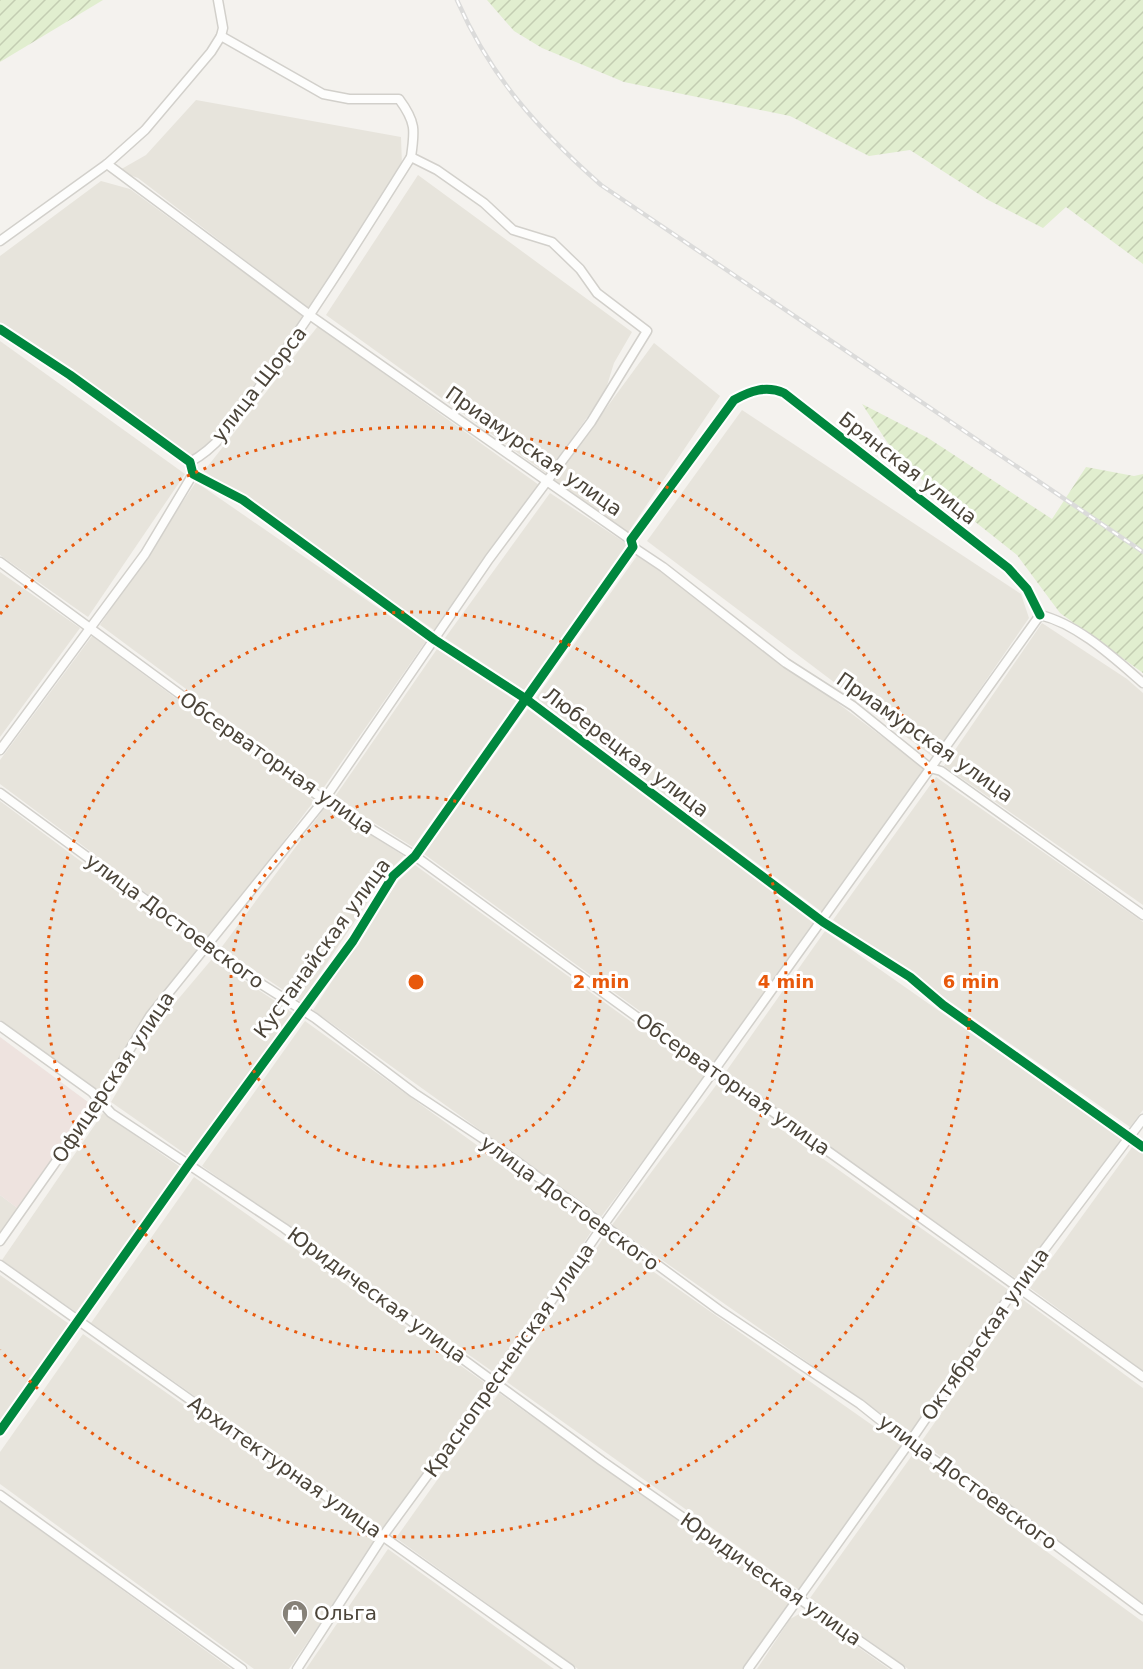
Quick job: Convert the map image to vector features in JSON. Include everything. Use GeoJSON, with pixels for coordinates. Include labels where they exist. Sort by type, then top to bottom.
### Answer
{"type":"FeatureCollection","features":[{"type":"Feature","properties":{"kind":"street"},"geometry":{"type":"LineString","coordinates":[[0,241],[107,164],[145,130],[211,52],[221,36],[223,28],[218,0]]}},
{"type":"Feature","properties":{"kind":"street"},"geometry":{"type":"LineString","coordinates":[[221,36],[323,94],[349,99],[399,99],[410,115],[415,130],[411,157]]}},
{"type":"Feature","properties":{"kind":"street","name":"улица Щорса"},"geometry":{"type":"LineString","coordinates":[[190,462],[202,456],[227,430],[311,316],[411,157]]}},
{"type":"Feature","properties":{"kind":"street","name":"Офицерская улица"},"geometry":{"type":"LineString","coordinates":[[0,1241],[98,1102],[150,1016],[324,800],[545,481],[591,422],[647,331],[597,293],[580,268],[552,242],[513,230],[484,202],[437,170],[411,157]]}},
{"type":"Feature","properties":{"kind":"street","name":"Приамурская улица"},"geometry":{"type":"LineString","coordinates":[[107,164],[311,316],[632,544],[786,663],[853,706],[930,768],[941,771],[1143,915]]}},
{"type":"Feature","properties":{"kind":"street"},"geometry":{"type":"LineString","coordinates":[[0,329],[70,375],[190,462],[193,474],[145,554],[0,750]]}},
{"type":"Feature","properties":{"kind":"street","name":"Брянская улица"},"geometry":{"type":"LineString","coordinates":[[734,400],[747,392],[765,388],[784,393],[1008,568],[1027,589],[1040,615]]}},
{"type":"Feature","properties":{"kind":"street","name":"Кустанайская улица"},"geometry":{"type":"LineString","coordinates":[[0,1431],[189,1164],[300,1010],[353,941],[393,876],[415,856],[734,400]]}},
{"type":"Feature","properties":{"kind":"street","name":"Люберецкая улица"},"geometry":{"type":"LineString","coordinates":[[193,474],[243,500],[435,640],[526,699],[823,922],[910,977],[943,1005],[1143,1147]]}},
{"type":"Feature","properties":{"kind":"street","name":"Обсерваторная улица"},"geometry":{"type":"LineString","coordinates":[[0,562],[324,800],[415,856],[714,1073],[758,1101],[1143,1377]]}},
{"type":"Feature","properties":{"kind":"street"},"geometry":{"type":"LineString","coordinates":[[1040,615],[1052,618],[1072,629],[1143,683]]}},
{"type":"Feature","properties":{"kind":"street","name":"Краснопресненская улица"},"geometry":{"type":"LineString","coordinates":[[297,1669],[383,1536],[495,1383],[602,1227],[823,922],[1040,615]]}},
{"type":"Feature","properties":{"kind":"street","name":"улица Достоевского"},"geometry":{"type":"LineString","coordinates":[[0,793],[414,1093],[512,1158],[602,1227],[719,1310],[860,1404],[909,1443],[1002,1505],[1143,1610]]}},
{"type":"Feature","properties":{"kind":"street","name":"Юридическая улица"},"geometry":{"type":"LineString","coordinates":[[0,1026],[92,1092],[98,1102],[158,1146],[189,1164],[284,1228],[490,1376],[495,1383],[797,1599],[900,1669]]}},
{"type":"Feature","properties":{"kind":"street","name":"Октябрьская улица"},"geometry":{"type":"LineString","coordinates":[[748,1669],[909,1443],[1016,1287],[1143,1119]]}},
{"type":"Feature","properties":{"kind":"street","name":"Архитектурная улица"},"geometry":{"type":"LineString","coordinates":[[0,1265],[570,1669]]}},
{"type":"Feature","properties":{"kind":"street"},"geometry":{"type":"LineString","coordinates":[[0,1495],[242,1669]]}},
{"type":"Feature","properties":{"kind":"shaded area"},"geometry":{"type":"Polygon","coordinates":[[[196,100],[401,137],[402,165],[310,310],[138,178],[118,171],[146,155],[196,100]]]}},
{"type":"Feature","properties":{"kind":"shaded area"},"geometry":{"type":"Polygon","coordinates":[[[418,175],[632,332],[614,363],[605,392],[547,474],[326,315],[418,175]]]}},
{"type":"Feature","properties":{"kind":"shaded area"},"geometry":{"type":"Polygon","coordinates":[[[101,181],[130,189],[306,318],[193,463],[0,324],[0,256],[101,181]]]}},
{"type":"Feature","properties":{"kind":"shaded area"},"geometry":{"type":"Polygon","coordinates":[[[318,326],[539,485],[434,630],[204,471],[318,326]]]}},
{"type":"Feature","properties":{"kind":"shaded area"},"geometry":{"type":"Polygon","coordinates":[[[0,341],[185,474],[88,617],[0,555],[0,341]]]}},
{"type":"Feature","properties":{"kind":"shaded area"},"geometry":{"type":"Polygon","coordinates":[[[654,343],[720,396],[627,534],[552,482],[654,343]]]}},
{"type":"Feature","properties":{"kind":"shaded area"},"geometry":{"type":"Polygon","coordinates":[[[742,410],[1021,594],[1029,618],[933,757],[647,541],[742,410]]]}},
{"type":"Feature","properties":{"kind":"shaded area"},"geometry":{"type":"Polygon","coordinates":[[[196,482],[426,641],[322,790],[100,625],[196,482]]]}},
{"type":"Feature","properties":{"kind":"shaded area"},"geometry":{"type":"Polygon","coordinates":[[[550,493],[627,544],[524,690],[445,638],[550,493]]]}},
{"type":"Feature","properties":{"kind":"shaded area"},"geometry":{"type":"Polygon","coordinates":[[[639,553],[925,769],[822,912],[536,698],[639,553]]]}},
{"type":"Feature","properties":{"kind":"shaded area"},"geometry":{"type":"Polygon","coordinates":[[[0,572],[80,628],[0,737],[0,572]]]}},
{"type":"Feature","properties":{"kind":"shaded area"},"geometry":{"type":"Polygon","coordinates":[[[1042,623],[1127,679],[1143,693],[1143,905],[944,766],[1042,623]]]}},
{"type":"Feature","properties":{"kind":"shaded area"},"geometry":{"type":"Polygon","coordinates":[[[92,636],[314,801],[209,940],[0,784],[0,760],[92,636]]]}},
{"type":"Feature","properties":{"kind":"shaded area"},"geometry":{"type":"Polygon","coordinates":[[[437,649],[516,701],[413,847],[334,798],[437,649]]]}},
{"type":"Feature","properties":{"kind":"shaded area"},"geometry":{"type":"Polygon","coordinates":[[[528,709],[814,923],[714,1065],[424,854],[528,709]]]}},
{"type":"Feature","properties":{"kind":"shaded area"},"geometry":{"type":"Polygon","coordinates":[[[936,777],[1143,922],[1143,1110],[1130,1127],[833,920],[936,777]]]}},
{"type":"Feature","properties":{"kind":"shaded area"},"geometry":{"type":"Polygon","coordinates":[[[0,801],[201,951],[100,1094],[0,1020],[0,801]]]}},
{"type":"Feature","properties":{"kind":"shaded area"},"geometry":{"type":"Polygon","coordinates":[[[326,806],[404,856],[387,873],[301,1002],[221,948],[326,806]]]}},
{"type":"Feature","properties":{"kind":"shaded area"},"geometry":{"type":"Polygon","coordinates":[[[415,865],[706,1076],[601,1217],[313,1010],[398,881],[415,865]]]}},
{"type":"Feature","properties":{"kind":"shaded area"},"geometry":{"type":"Polygon","coordinates":[[[825,931],[1122,1139],[1018,1280],[725,1073],[825,931]]]}},
{"type":"Feature","properties":{"kind":"shaded area"},"geometry":{"type":"Polygon","coordinates":[[[212,959],[293,1013],[191,1158],[111,1102],[158,1023],[212,959]]]}},
{"type":"Feature","properties":{"kind":"shaded area"},"geometry":{"type":"Polygon","coordinates":[[[305,1021],[593,1229],[496,1374],[202,1166],[305,1021]]]}},
{"type":"Feature","properties":{"kind":"shaded area"},"geometry":{"type":"Polygon","coordinates":[[[0,1037],[92,1105],[20,1210],[0,1195],[0,1037]]]}},
{"type":"Feature","properties":{"kind":"shaded area"},"geometry":{"type":"Polygon","coordinates":[[[717,1084],[1010,1291],[910,1434],[612,1225],[717,1084]]]}},
{"type":"Feature","properties":{"kind":"shaded area"},"geometry":{"type":"Polygon","coordinates":[[[103,1113],[183,1169],[80,1315],[2,1260],[103,1113]]]}},
{"type":"Feature","properties":{"kind":"shaded area"},"geometry":{"type":"Polygon","coordinates":[[[1133,1146],[1143,1154],[1143,1371],[1030,1288],[1133,1146]]]}},
{"type":"Feature","properties":{"kind":"shaded area"},"geometry":{"type":"Polygon","coordinates":[[[194,1177],[488,1385],[385,1530],[91,1323],[194,1177]]]}},
{"type":"Feature","properties":{"kind":"shaded area"},"geometry":{"type":"Polygon","coordinates":[[[0,1195],[20,1210],[0,1237],[0,1195]]]}},
{"type":"Feature","properties":{"kind":"shaded area"},"geometry":{"type":"Polygon","coordinates":[[[604,1237],[902,1446],[799,1590],[507,1382],[604,1237]]]}},
{"type":"Feature","properties":{"kind":"shaded area"},"geometry":{"type":"Polygon","coordinates":[[[0,1275],[72,1326],[0,1428],[0,1275]]]}},
{"type":"Feature","properties":{"kind":"shaded area"},"geometry":{"type":"Polygon","coordinates":[[[1022,1299],[1143,1388],[1143,1604],[921,1442],[1022,1299]]]}},
{"type":"Feature","properties":{"kind":"shaded area"},"geometry":{"type":"Polygon","coordinates":[[[83,1334],[377,1541],[289,1669],[254,1669],[0,1484],[0,1452],[83,1334]]]}},
{"type":"Feature","properties":{"kind":"shaded area"},"geometry":{"type":"Polygon","coordinates":[[[499,1393],[791,1601],[744,1669],[578,1669],[396,1538],[499,1393]]]}},
{"type":"Feature","properties":{"kind":"shaded area"},"geometry":{"type":"Polygon","coordinates":[[[913,1454],[1143,1622],[1143,1669],[908,1669],[810,1598],[913,1454]]]}},
{"type":"Feature","properties":{"kind":"shaded area"},"geometry":{"type":"Polygon","coordinates":[[[0,1501],[231,1669],[0,1669],[0,1501]]]}},
{"type":"Feature","properties":{"kind":"shaded area"},"geometry":{"type":"Polygon","coordinates":[[[388,1549],[554,1669],[306,1669],[388,1549]]]}},
{"type":"Feature","properties":{"kind":"shaded area"},"geometry":{"type":"Polygon","coordinates":[[[801,1613],[813,1616],[889,1669],[757,1669],[790,1619],[801,1613]]]}},
{"type":"Feature","properties":{"kind":"green space"},"geometry":{"type":"Polygon","coordinates":[[[0,0],[103,0],[0,62],[0,0]]]}},
{"type":"Feature","properties":{"kind":"green space"},"geometry":{"type":"Polygon","coordinates":[[[487,0],[1143,0],[1143,264],[1066,207],[1043,228],[988,200],[910,150],[869,156],[790,116],[624,82],[542,48],[514,31],[487,0]]]}},
{"type":"Feature","properties":{"kind":"green space"},"geometry":{"type":"Polygon","coordinates":[[[862,404],[928,438],[1052,519],[1086,467],[1134,476],[1143,474],[1143,673],[1060,613],[1017,555],[901,463],[862,404]]]}},
{"type":"Feature","properties":{"kind":"railway"},"geometry":{"type":"LineString","coordinates":[[457,0],[485,54],[518,101],[601,185],[1143,552]]}},
{"type":"Feature","properties":{"kind":"cycle path"},"geometry":{"type":"LineString","coordinates":[[0,329],[70,375],[190,462],[193,474],[243,500],[435,640],[526,699],[823,922],[910,977],[943,1005],[1143,1147]]}},
{"type":"Feature","properties":{"kind":"cycle path"},"geometry":{"type":"LineString","coordinates":[[0,1431],[189,1164],[353,941],[393,876],[415,856],[633,547],[631,540],[734,400],[764,389],[784,393],[1008,568],[1027,589],[1040,615]]}},
{"type":"Feature","properties":{"kind":"place","name":"Ольга"},"geometry":{"type":"Point","coordinates":[295,1636]}}]}
